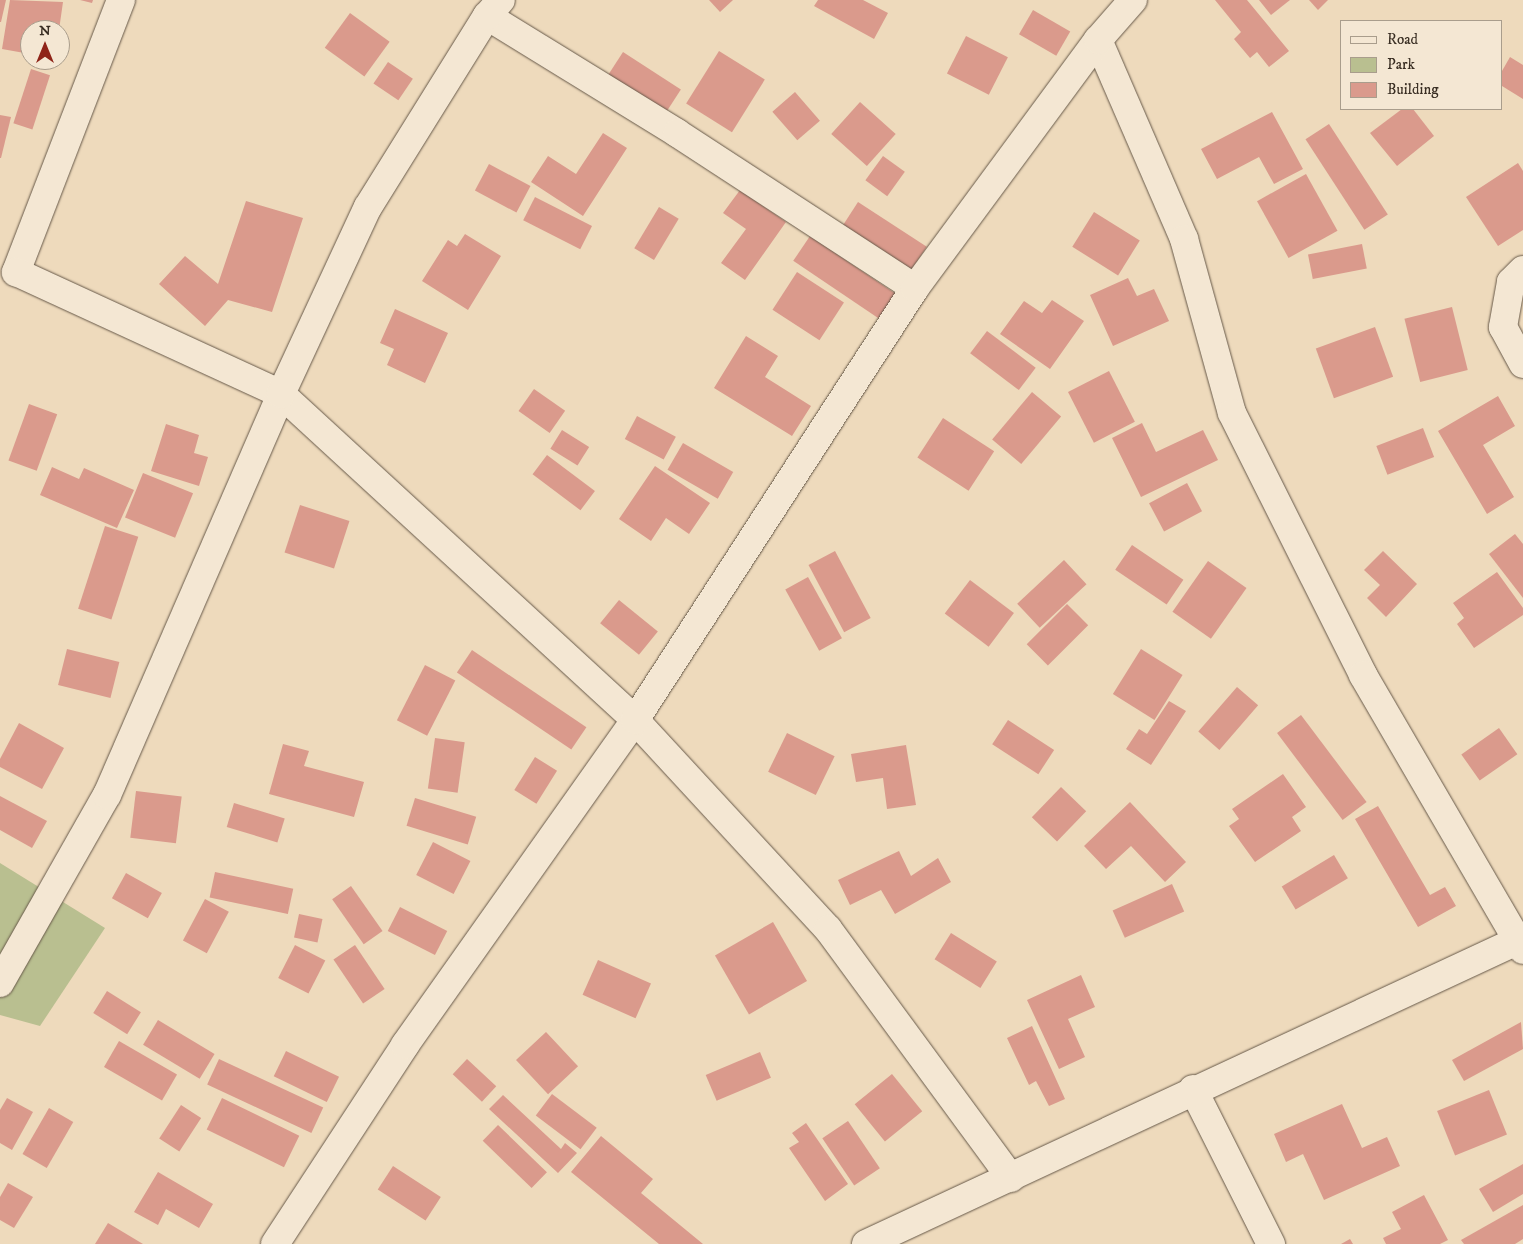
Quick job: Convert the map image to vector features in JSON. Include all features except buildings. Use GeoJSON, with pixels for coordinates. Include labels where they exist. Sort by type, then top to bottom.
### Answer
{"type":"FeatureCollection","features":[{"type":"Feature","properties":{"kind":"street"},"geometry":{"type":"LineString","coordinates":[[121,0],[87,81],[16,272],[280,394],[635,720],[828,929],[1011,1178]]}},
{"type":"Feature","properties":{"kind":"street"},"geometry":{"type":"LineString","coordinates":[[275,1244],[405,1045],[635,720],[915,288],[1098,40],[1133,0]]}},
{"type":"Feature","properties":{"kind":"street"},"geometry":{"type":"LineString","coordinates":[[0,983],[107,795],[280,394],[368,207],[494,8],[677,133],[915,288]]}},
{"type":"Feature","properties":{"kind":"street"},"geometry":{"type":"LineString","coordinates":[[866,1244],[1011,1178],[1193,1089],[1521,943],[1363,675],[1232,413],[1184,239],[1098,40]]}},
{"type":"Feature","properties":{"kind":"street"},"geometry":{"type":"LineString","coordinates":[[1523,270],[1511,282],[1503,327],[1523,364]]}},
{"type":"Feature","properties":{"kind":"street"},"geometry":{"type":"LineString","coordinates":[[1193,1089],[1272,1244]]}},
{"type":"Feature","properties":{"kind":"green space"},"geometry":{"type":"Polygon","coordinates":[[[0,863],[105,928],[40,1026],[0,1015],[0,863]]]}}]}
